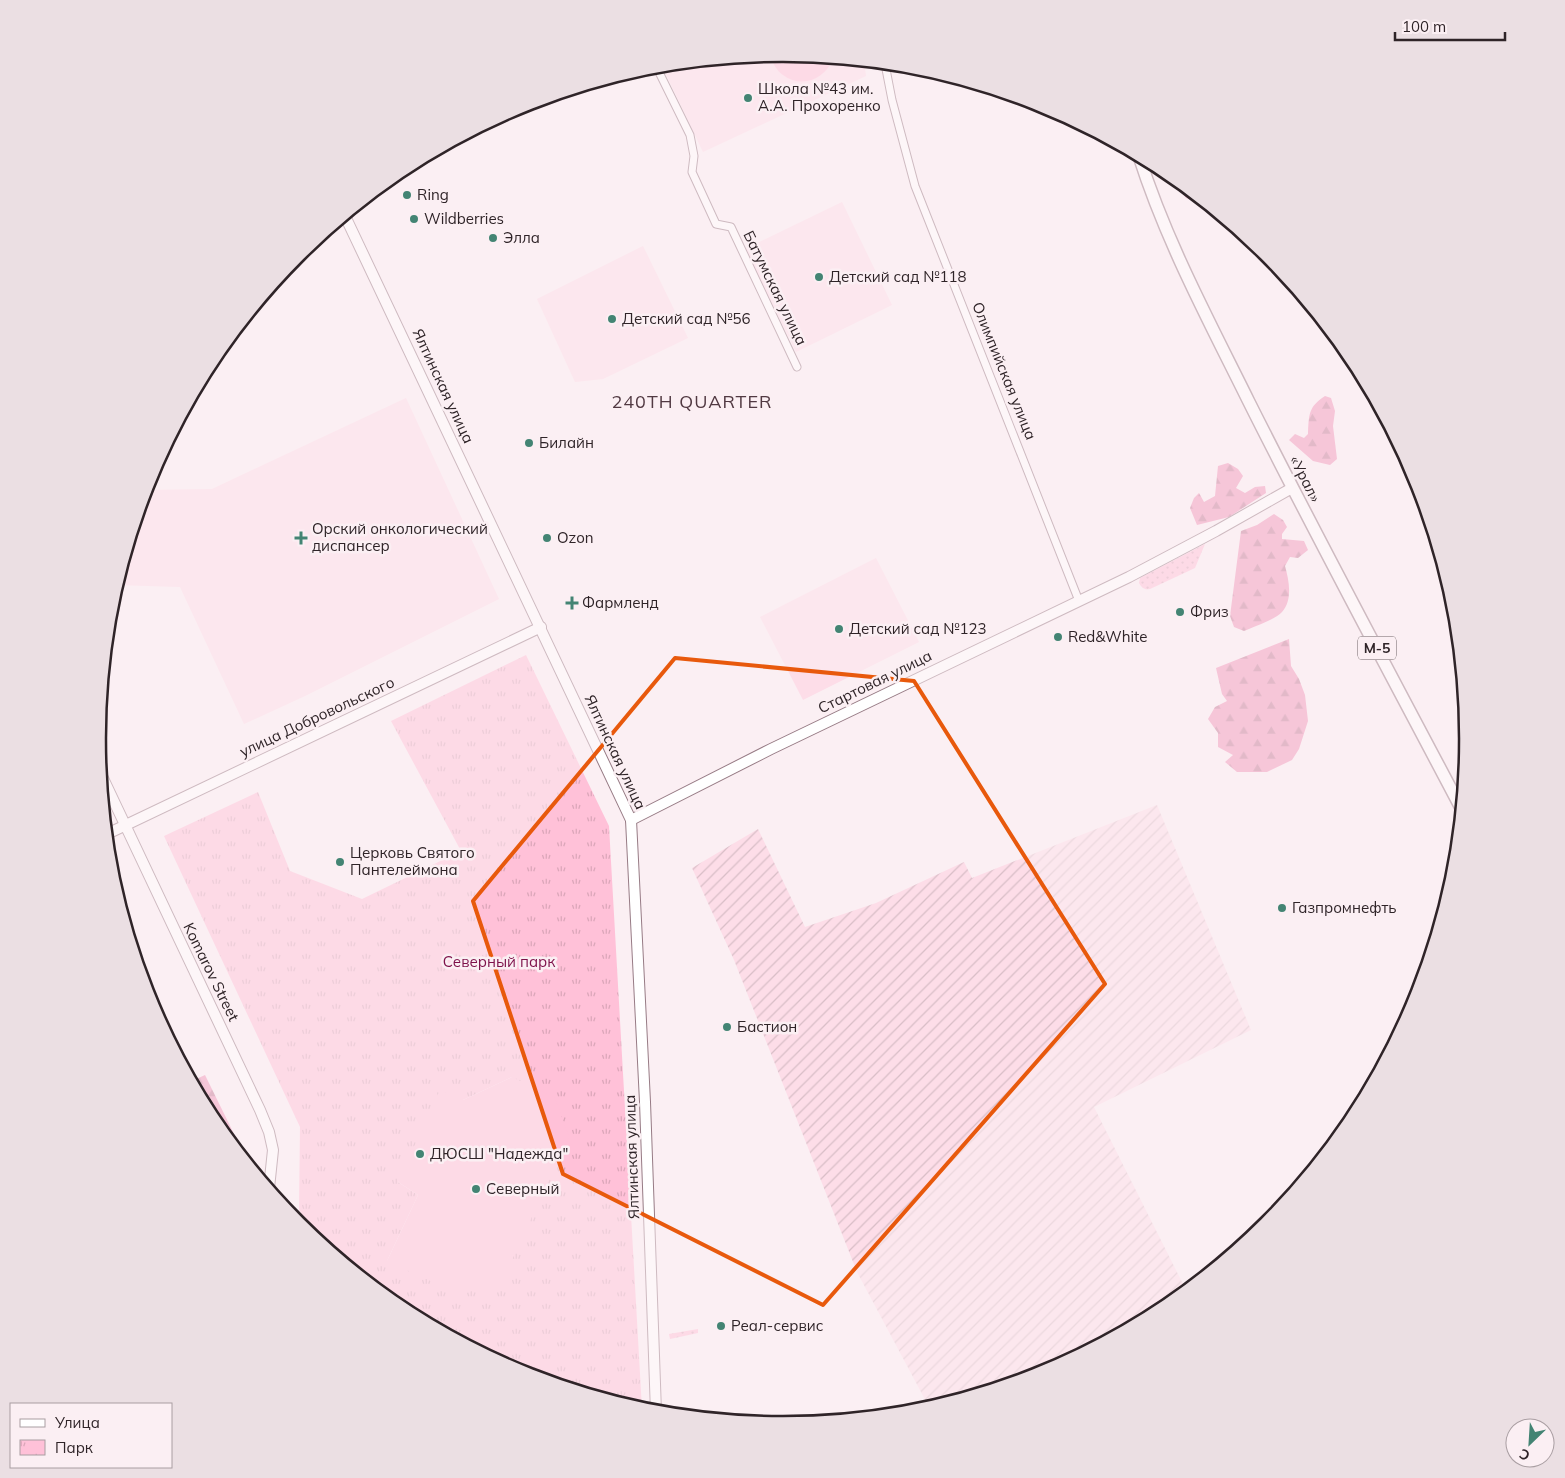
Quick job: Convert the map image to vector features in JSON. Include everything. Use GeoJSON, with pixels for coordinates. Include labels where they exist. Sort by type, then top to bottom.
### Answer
{"type":"FeatureCollection","features":[{"type":"Feature","properties":{"kind":"main road","name":"«Урал»"},"geometry":{"type":"LineString","coordinates":[[1143,167],[1165,227],[1196,294],[1292,488],[1456,799]]}},
{"type":"Feature","properties":{"kind":"main road","name":"Ялтинская улица"},"geometry":{"type":"LineString","coordinates":[[347,221],[631,820],[645,1102],[656,1404]]}},
{"type":"Feature","properties":{"kind":"main road","name":"Стартовая улица"},"geometry":{"type":"LineString","coordinates":[[631,820],[771,750],[1129,577],[1292,488]]}},
{"type":"Feature","properties":{"kind":"main road","name":"улица Добровольского"},"geometry":{"type":"LineString","coordinates":[[113,831],[541,627]]}},
{"type":"Feature","properties":{"kind":"main road","name":"Komarov Street"},"geometry":{"type":"LineString","coordinates":[[109,800],[125,825],[269,1132],[273,1150],[270,1180]]}},
{"type":"Feature","properties":{"kind":"street","name":"Олимпийская улица"},"geometry":{"type":"LineString","coordinates":[[886,70],[892,100],[915,186],[1079,601]]}},
{"type":"Feature","properties":{"kind":"street","name":"Батумская улица"},"geometry":{"type":"LineString","coordinates":[[660,74],[690,135],[694,156],[692,172],[705,202],[716,224],[731,227],[797,367]]}},
{"type":"Feature","properties":{"kind":"highlighted area"},"geometry":{"type":"Polygon","coordinates":[[[675,658],[914,681],[1105,984],[823,1305],[563,1174],[473,901],[675,658]]]}},
{"type":"Feature","properties":{"kind":"shaded area","name":"Школа №43 им. А.А. Прохоренко"},"geometry":{"type":"Polygon","coordinates":[[[782,62],[865,67],[866,76],[703,152],[665,73],[694,68],[782,62]]]}},
{"type":"Feature","properties":{"kind":"shaded area","name":"Детский сад №118"},"geometry":{"type":"Polygon","coordinates":[[[842,202],[892,305],[796,352],[745,249],[842,202]]]}},
{"type":"Feature","properties":{"kind":"shaded area","name":"Детский сад №56"},"geometry":{"type":"Polygon","coordinates":[[[643,246],[688,338],[603,379],[575,382],[537,299],[643,246]]]}},
{"type":"Feature","properties":{"kind":"shaded area","name":"Орский онкологический диспансер"},"geometry":{"type":"Polygon","coordinates":[[[406,398],[499,599],[305,696],[244,724],[180,587],[124,585],[129,564],[153,490],[212,489],[406,398]]]}},
{"type":"Feature","properties":{"kind":"shaded area","name":"Детский сад №123"},"geometry":{"type":"Polygon","coordinates":[[[876,558],[919,642],[803,700],[760,617],[876,558]]]}},
{"type":"Feature","properties":{"kind":"shaded area"},"geometry":{"type":"Polygon","coordinates":[[[1157,805],[1251,1030],[1094,1107],[1183,1284],[1121,1325],[1082,1346],[1000,1380],[925,1400],[857,1272],[734,960],[692,868],[758,829],[805,927],[876,903],[964,862],[972,878],[1157,805]]]}},
{"type":"Feature","properties":{"kind":"green space"},"geometry":{"type":"Polygon","coordinates":[[[773,62],[830,64],[819,77],[805,81],[790,79],[773,62]]]}},
{"type":"Feature","properties":{"kind":"green space"},"geometry":{"type":"Polygon","coordinates":[[[1325,396],[1331,398],[1335,411],[1333,426],[1337,459],[1330,465],[1313,461],[1289,440],[1295,434],[1304,438],[1308,434],[1310,412],[1315,404],[1325,396]]]}},
{"type":"Feature","properties":{"kind":"green space"},"geometry":{"type":"Polygon","coordinates":[[[1228,463],[1238,469],[1243,476],[1236,488],[1245,493],[1255,487],[1265,486],[1266,493],[1229,517],[1197,525],[1190,508],[1194,498],[1199,493],[1204,502],[1215,496],[1218,466],[1228,463]]]}},
{"type":"Feature","properties":{"kind":"green space"},"geometry":{"type":"Polygon","coordinates":[[[1274,514],[1283,520],[1287,527],[1282,534],[1282,539],[1304,541],[1308,550],[1298,558],[1290,557],[1285,566],[1289,584],[1289,596],[1282,612],[1270,620],[1244,631],[1234,627],[1230,616],[1241,531],[1257,525],[1274,514]]]}},
{"type":"Feature","properties":{"kind":"green space"},"geometry":{"type":"Polygon","coordinates":[[[1205,544],[1195,568],[1150,589],[1143,588],[1139,583],[1140,578],[1205,544]]]}},
{"type":"Feature","properties":{"kind":"green space"},"geometry":{"type":"Polygon","coordinates":[[[1289,639],[1291,666],[1299,679],[1305,695],[1308,721],[1299,749],[1292,760],[1267,772],[1237,772],[1225,762],[1233,755],[1218,747],[1218,733],[1208,719],[1215,707],[1227,701],[1222,694],[1216,668],[1289,639]]]}},
{"type":"Feature","properties":{"kind":"green space","name":"Северный парк"},"geometry":{"type":"Polygon","coordinates":[[[526,655],[609,826],[642,1401],[565,1380],[483,1346],[444,1325],[371,1276],[336,1248],[301,1214],[299,1209],[300,1127],[164,836],[258,792],[290,871],[362,899],[461,851],[391,721],[526,655]],[[512,1077],[463,1100],[398,1182],[418,1195],[387,1261],[512,1077]]]}},
{"type":"Feature","properties":{"kind":"green space"},"geometry":{"type":"Polygon","coordinates":[[[205,1075],[235,1135],[220,1115],[198,1078],[205,1075]]]}},
{"type":"Feature","properties":{"kind":"green space","name":"Северный"},"geometry":{"type":"Polygon","coordinates":[[[512,1077],[555,1098],[569,1137],[503,1279],[461,1295],[387,1261],[418,1195],[398,1182],[440,1090],[463,1100],[512,1077]]]}},
{"type":"Feature","properties":{"kind":"green space"},"geometry":{"type":"Polygon","coordinates":[[[698,1329],[698,1333],[670,1339],[669,1334],[698,1329]]]}},
{"type":"Feature","properties":{"kind":"place","name":"Школа №43 им. А.А. Прохоренко"},"geometry":{"type":"Point","coordinates":[748,98]}},
{"type":"Feature","properties":{"kind":"place","name":"Ring"},"geometry":{"type":"Point","coordinates":[407,195]}},
{"type":"Feature","properties":{"kind":"place","name":"Wildberries"},"geometry":{"type":"Point","coordinates":[414,219]}},
{"type":"Feature","properties":{"kind":"place","name":"Элла"},"geometry":{"type":"Point","coordinates":[493,238]}},
{"type":"Feature","properties":{"kind":"place","name":"Детский сад №118"},"geometry":{"type":"Point","coordinates":[819,277]}},
{"type":"Feature","properties":{"kind":"place","name":"Детский сад №56"},"geometry":{"type":"Point","coordinates":[612,319]}},
{"type":"Feature","properties":{"kind":"place","name":"Билайн"},"geometry":{"type":"Point","coordinates":[529,443]}},
{"type":"Feature","properties":{"kind":"place","name":"Орский онкологический диспансер"},"geometry":{"type":"Point","coordinates":[301,538]}},
{"type":"Feature","properties":{"kind":"place","name":"Ozon"},"geometry":{"type":"Point","coordinates":[547,538]}},
{"type":"Feature","properties":{"kind":"place","name":"Фармленд"},"geometry":{"type":"Point","coordinates":[572,603]}},
{"type":"Feature","properties":{"kind":"place","name":"Фриз"},"geometry":{"type":"Point","coordinates":[1180,612]}},
{"type":"Feature","properties":{"kind":"place","name":"Детский сад №123"},"geometry":{"type":"Point","coordinates":[839,629]}},
{"type":"Feature","properties":{"kind":"place","name":"Red&White"},"geometry":{"type":"Point","coordinates":[1058,637]}},
{"type":"Feature","properties":{"kind":"place","name":"Церковь Святого Пантелеймона"},"geometry":{"type":"Point","coordinates":[340,862]}},
{"type":"Feature","properties":{"kind":"place","name":"Газпромнефть"},"geometry":{"type":"Point","coordinates":[1282,908]}},
{"type":"Feature","properties":{"kind":"place","name":"Бастион"},"geometry":{"type":"Point","coordinates":[727,1027]}},
{"type":"Feature","properties":{"kind":"place","name":"ДЮСШ \"Надежда\""},"geometry":{"type":"Point","coordinates":[420,1154]}},
{"type":"Feature","properties":{"kind":"place","name":"Северный"},"geometry":{"type":"Point","coordinates":[476,1189]}},
{"type":"Feature","properties":{"kind":"place","name":"Реал-сервис"},"geometry":{"type":"Point","coordinates":[721,1326]}},
{"type":"Feature","properties":{"kind":"district","name":"240TH QUARTER"},"geometry":{"type":"Point","coordinates":[692,402]}}]}
